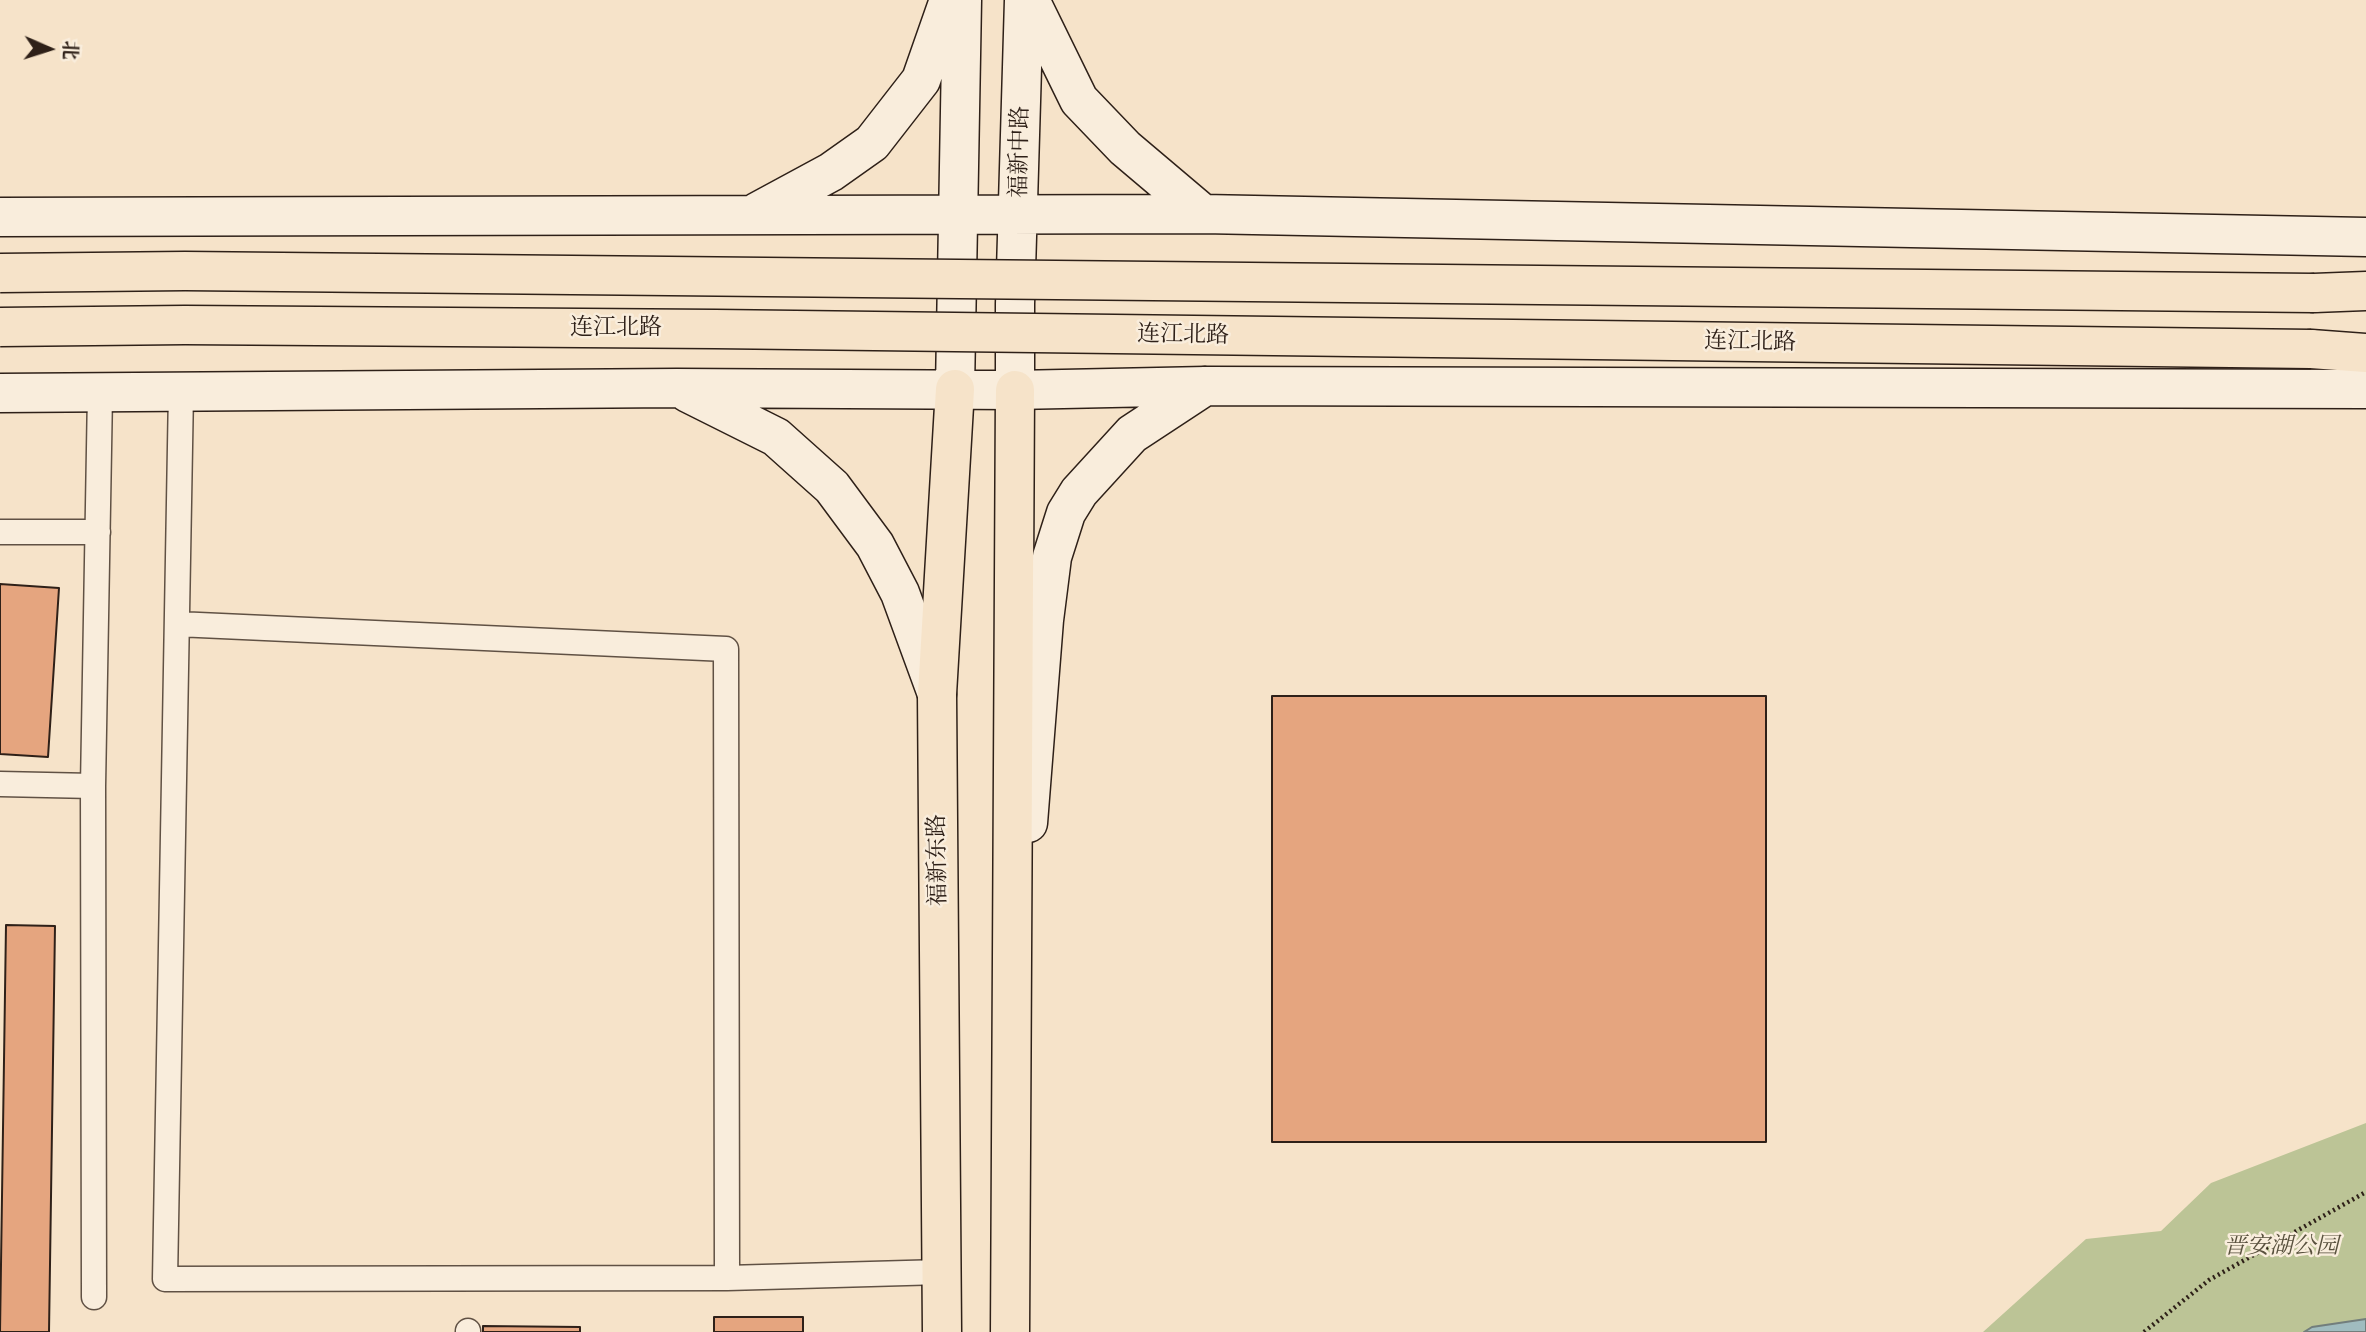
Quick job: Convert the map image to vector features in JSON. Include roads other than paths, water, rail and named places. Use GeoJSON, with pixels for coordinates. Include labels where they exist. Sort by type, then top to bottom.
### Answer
{"type":"FeatureCollection","features":[{"type":"Feature","properties":{"kind":"main road"},"geometry":{"type":"LineString","coordinates":[[753,215],[831,172],[872,144],[921,80],[949,0]]}},
{"type":"Feature","properties":{"kind":"main road"},"geometry":{"type":"LineString","coordinates":[[955,389],[962,0]]}},
{"type":"Feature","properties":{"kind":"main road","name":"福新中路"},"geometry":{"type":"LineString","coordinates":[[1014,390],[1024,0]]}},
{"type":"Feature","properties":{"kind":"main road"},"geometry":{"type":"LineString","coordinates":[[1030,0],[1079,100],[1125,148],[1203,214]]}},
{"type":"Feature","properties":{"kind":"main road"},"geometry":{"type":"LineString","coordinates":[[0,217],[1203,214],[2366,237]]}},
{"type":"Feature","properties":{"kind":"main road"},"geometry":{"type":"LineString","coordinates":[[0,273],[227,271],[2314,293],[2366,291]]}},
{"type":"Feature","properties":{"kind":"main road","name":"连江北路"},"geometry":{"type":"LineString","coordinates":[[0,327],[185,325],[729,329],[2311,349],[2366,353]]}},
{"type":"Feature","properties":{"kind":"main road"},"geometry":{"type":"LineString","coordinates":[[1012,1024],[1044,620],[1052,557],[1058,534],[1066,513],[1079,492],[1132,434],[1206,386]]}},
{"type":"Feature","properties":{"kind":"main road"},"geometry":{"type":"LineString","coordinates":[[0,393],[677,387],[1014,390],[1206,386],[2366,388]]}},
{"type":"Feature","properties":{"kind":"main road"},"geometry":{"type":"LineString","coordinates":[[677,387],[776,437],[832,487],[875,545],[900,593],[937,694]]}},
{"type":"Feature","properties":{"kind":"main road","name":"福新东路"},"geometry":{"type":"LineString","coordinates":[[942,1332],[937,694],[955,389]]}},
{"type":"Feature","properties":{"kind":"main road"},"geometry":{"type":"LineString","coordinates":[[1010,1332],[1014,390]]}},
{"type":"Feature","properties":{"kind":"lane"},"geometry":{"type":"LineString","coordinates":[[181,391],[165,1279],[727,1278],[942,1272]]}},
{"type":"Feature","properties":{"kind":"lane"},"geometry":{"type":"LineString","coordinates":[[94,1297],[93,786],[100,393]]}},
{"type":"Feature","properties":{"kind":"lane"},"geometry":{"type":"LineString","coordinates":[[0,532],[98,532]]}},
{"type":"Feature","properties":{"kind":"lane"},"geometry":{"type":"LineString","coordinates":[[177,624],[726,649],[727,1278]]}},
{"type":"Feature","properties":{"kind":"lane"},"geometry":{"type":"LineString","coordinates":[[0,784],[93,786]]}},
{"type":"Feature","properties":{"kind":"water"},"geometry":{"type":"Polygon","coordinates":[[[2366,1319],[2366,1332],[2304,1332],[2312,1327],[2366,1319]]]}},
{"type":"Feature","properties":{"kind":"park label","name":"晋安湖公园"},"geometry":{"type":"Point","coordinates":[2281,1247]}}]}
